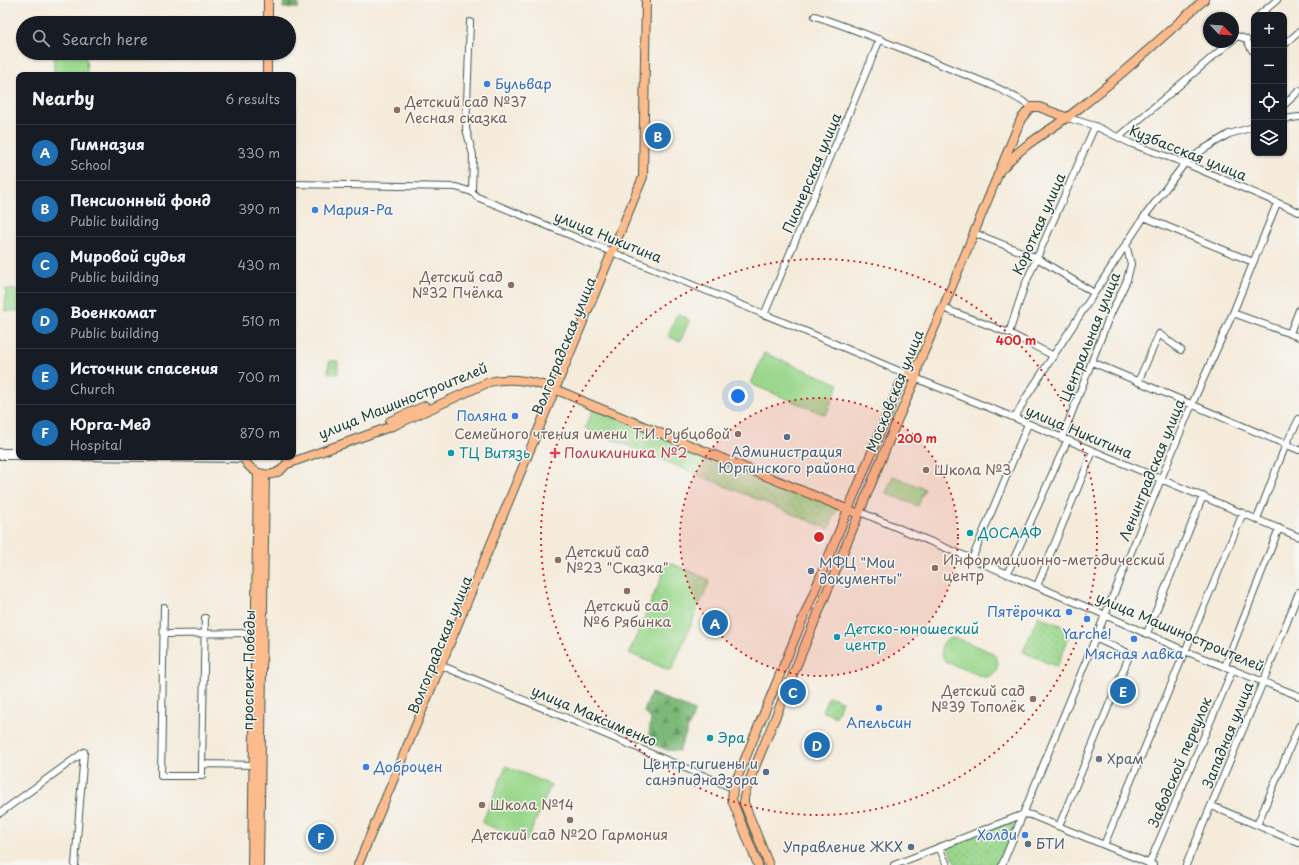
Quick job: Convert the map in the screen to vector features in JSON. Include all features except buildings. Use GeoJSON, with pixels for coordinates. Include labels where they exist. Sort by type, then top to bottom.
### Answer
{"type":"FeatureCollection","features":[{"type":"Feature","properties":{"kind":"main road"},"geometry":{"type":"LineString","coordinates":[[268,0],[268,16]]}},
{"type":"Feature","properties":{"kind":"main road"},"geometry":{"type":"LineString","coordinates":[[273,0],[273,16]]}},
{"type":"Feature","properties":{"kind":"main road","name":"Волгоградская улица"},"geometry":{"type":"LineString","coordinates":[[363,865],[526,472],[558,388],[645,178],[647,167],[647,0]]}},
{"type":"Feature","properties":{"kind":"main road","name":"Московская улица"},"geometry":{"type":"LineString","coordinates":[[998,173],[1012,156],[1026,145],[1068,118],[1204,0]]}},
{"type":"Feature","properties":{"kind":"main road"},"geometry":{"type":"LineString","coordinates":[[267,60],[267,72]]}},
{"type":"Feature","properties":{"kind":"main road"},"geometry":{"type":"LineString","coordinates":[[271,72],[272,60]]}},
{"type":"Feature","properties":{"kind":"main road"},"geometry":{"type":"LineString","coordinates":[[1031,107],[1039,107],[1068,118]]}},
{"type":"Feature","properties":{"kind":"main road","name":"Московская улица"},"geometry":{"type":"LineString","coordinates":[[769,865],[746,809],[744,802],[745,791],[916,378],[919,363],[1012,138],[1021,119],[1031,107]]}},
{"type":"Feature","properties":{"kind":"main road"},"geometry":{"type":"LineString","coordinates":[[1054,112],[1057,120],[1055,127]]}},
{"type":"Feature","properties":{"kind":"main road"},"geometry":{"type":"LineString","coordinates":[[1012,138],[1014,143],[1018,146],[1026,145]]}},
{"type":"Feature","properties":{"kind":"main road","name":"Московская улица"},"geometry":{"type":"LineString","coordinates":[[758,865],[732,800],[733,788],[900,384],[905,373],[919,363]]}},
{"type":"Feature","properties":{"kind":"main road","name":"улица Машиностроителей"},"geometry":{"type":"LineString","coordinates":[[296,454],[313,451],[393,420],[488,378],[520,376],[538,379],[750,464],[859,513]]}},
{"type":"Feature","properties":{"kind":"main road"},"geometry":{"type":"LineString","coordinates":[[296,458],[331,449],[395,425],[489,382],[515,380],[558,388],[358,865]]}},
{"type":"Feature","properties":{"kind":"main road"},"geometry":{"type":"LineString","coordinates":[[244,460],[251,470],[261,474],[273,474],[281,470],[288,460]]}},
{"type":"Feature","properties":{"kind":"main road"},"geometry":{"type":"LineString","coordinates":[[252,865],[257,765],[255,633],[261,474]]}},
{"type":"Feature","properties":{"kind":"main road","name":"проспект Победы"},"geometry":{"type":"LineString","coordinates":[[259,865],[257,765],[261,474]]}},
{"type":"Feature","properties":{"kind":"main road"},"geometry":{"type":"LineString","coordinates":[[761,719],[772,724]]}},
{"type":"Feature","properties":{"kind":"main road"},"geometry":{"type":"LineString","coordinates":[[733,788],[745,791]]}},
{"type":"Feature","properties":{"kind":"street"},"geometry":{"type":"LineString","coordinates":[[1263,12],[1277,0]]}},
{"type":"Feature","properties":{"kind":"street"},"geometry":{"type":"LineString","coordinates":[[814,16],[880,39],[991,85],[1018,98],[1031,107]]}},
{"type":"Feature","properties":{"kind":"street"},"geometry":{"type":"LineString","coordinates":[[470,22],[466,129],[473,155],[472,192]]}},
{"type":"Feature","properties":{"kind":"street"},"geometry":{"type":"LineString","coordinates":[[1287,42],[1299,32]]}},
{"type":"Feature","properties":{"kind":"street"},"geometry":{"type":"LineString","coordinates":[[1239,37],[1246,39],[1251,48]]}},
{"type":"Feature","properties":{"kind":"street","name":"Пионерская улица"},"geometry":{"type":"LineString","coordinates":[[764,315],[880,39]]}},
{"type":"Feature","properties":{"kind":"street"},"geometry":{"type":"LineString","coordinates":[[1119,138],[1223,48]]}},
{"type":"Feature","properties":{"kind":"street"},"geometry":{"type":"LineString","coordinates":[[1287,102],[1299,91]]}},
{"type":"Feature","properties":{"kind":"street"},"geometry":{"type":"LineString","coordinates":[[1287,119],[1299,117]]}},
{"type":"Feature","properties":{"kind":"street","name":"Кузбасская улица"},"geometry":{"type":"LineString","coordinates":[[1068,118],[1095,126],[1132,144],[1185,163],[1299,212]]}},
{"type":"Feature","properties":{"kind":"street","name":"Короткая улица"},"geometry":{"type":"LineString","coordinates":[[1009,334],[1024,287],[1095,126]]}},
{"type":"Feature","properties":{"kind":"street","name":"Центральная улица"},"geometry":{"type":"LineString","coordinates":[[1015,418],[1025,399],[1144,217],[1185,163],[1204,149],[1229,134],[1251,128]]}},
{"type":"Feature","properties":{"kind":"street","name":"улица Никитина"},"geometry":{"type":"LineString","coordinates":[[296,184],[456,187],[472,192],[478,197],[1015,418],[1299,537]]}},
{"type":"Feature","properties":{"kind":"street","name":"Ленинградская улица"},"geometry":{"type":"LineString","coordinates":[[1002,865],[1095,638],[1162,480],[1192,404],[1233,313],[1277,202]]}},
{"type":"Feature","properties":{"kind":"street"},"geometry":{"type":"LineString","coordinates":[[1144,217],[1253,262]]}},
{"type":"Feature","properties":{"kind":"street"},"geometry":{"type":"LineString","coordinates":[[974,232],[1037,258],[1094,294]]}},
{"type":"Feature","properties":{"kind":"street","name":"Центральная улица"},"geometry":{"type":"LineString","coordinates":[[1007,574],[1065,439],[1108,320],[1127,280],[1131,264],[1126,244]]}},
{"type":"Feature","properties":{"kind":"street"},"geometry":{"type":"LineString","coordinates":[[943,308],[1009,334],[1054,356]]}},
{"type":"Feature","properties":{"kind":"street"},"geometry":{"type":"LineString","coordinates":[[1290,333],[1299,310]]}},
{"type":"Feature","properties":{"kind":"street"},"geometry":{"type":"LineString","coordinates":[[1233,313],[1299,337]]}},
{"type":"Feature","properties":{"kind":"street"},"geometry":{"type":"LineString","coordinates":[[1138,382],[1158,334],[1181,350]]}},
{"type":"Feature","properties":{"kind":"street"},"geometry":{"type":"LineString","coordinates":[[1092,362],[1299,450]]}},
{"type":"Feature","properties":{"kind":"street"},"geometry":{"type":"LineString","coordinates":[[1257,519],[1286,444],[1299,419]]}},
{"type":"Feature","properties":{"kind":"street"},"geometry":{"type":"LineString","coordinates":[[972,559],[1028,424]]}},
{"type":"Feature","properties":{"kind":"street"},"geometry":{"type":"LineString","coordinates":[[1037,586],[1093,451]]}},
{"type":"Feature","properties":{"kind":"street"},"geometry":{"type":"LineString","coordinates":[[0,452],[16,452]]}},
{"type":"Feature","properties":{"kind":"street"},"geometry":{"type":"LineString","coordinates":[[0,456],[16,456]]}},
{"type":"Feature","properties":{"kind":"street"},"geometry":{"type":"LineString","coordinates":[[1147,633],[1203,496]]}},
{"type":"Feature","properties":{"kind":"street","name":"улица Машиностроителей"},"geometry":{"type":"LineString","coordinates":[[859,513],[1037,586],[1185,650],[1299,696]]}},
{"type":"Feature","properties":{"kind":"street"},"geometry":{"type":"LineString","coordinates":[[1104,845],[1242,513]]}},
{"type":"Feature","properties":{"kind":"street"},"geometry":{"type":"LineString","coordinates":[[1225,666],[1279,528]]}},
{"type":"Feature","properties":{"kind":"street","name":"Западная улица"},"geometry":{"type":"LineString","coordinates":[[1186,865],[1212,806],[1299,592]]}},
{"type":"Feature","properties":{"kind":"street"},"geometry":{"type":"LineString","coordinates":[[164,607],[161,776],[202,776],[205,618]]}},
{"type":"Feature","properties":{"kind":"street"},"geometry":{"type":"LineString","coordinates":[[164,634],[255,633]]}},
{"type":"Feature","properties":{"kind":"street"},"geometry":{"type":"LineString","coordinates":[[1059,826],[1130,654],[1095,638]]}},
{"type":"Feature","properties":{"kind":"street","name":"улица Максименко"},"geometry":{"type":"LineString","coordinates":[[446,664],[733,788]]}},
{"type":"Feature","properties":{"kind":"street","name":"Заводской переулок"},"geometry":{"type":"LineString","coordinates":[[1151,864],[1233,669]]}},
{"type":"Feature","properties":{"kind":"street"},"geometry":{"type":"LineString","coordinates":[[1257,825],[1299,726]]}},
{"type":"Feature","properties":{"kind":"street"},"geometry":{"type":"LineString","coordinates":[[0,813],[84,752],[78,846],[75,865]]}},
{"type":"Feature","properties":{"kind":"street"},"geometry":{"type":"LineString","coordinates":[[202,764],[257,765]]}},
{"type":"Feature","properties":{"kind":"street"},"geometry":{"type":"LineString","coordinates":[[1212,806],[1299,843]]}},
{"type":"Feature","properties":{"kind":"street"},"geometry":{"type":"LineString","coordinates":[[894,865],[1024,814],[1031,815],[1059,826],[1151,864]]}},
{"type":"Feature","properties":{"kind":"street"},"geometry":{"type":"LineString","coordinates":[[939,847],[947,865]]}},
{"type":"Feature","properties":{"kind":"green space"},"geometry":{"type":"Polygon","coordinates":[[[284,0],[298,0],[298,8],[283,8],[284,0]]]}},
{"type":"Feature","properties":{"kind":"green space"},"geometry":{"type":"Polygon","coordinates":[[[54,60],[86,60],[87,72],[54,72],[54,60]]]}},
{"type":"Feature","properties":{"kind":"green space"},"geometry":{"type":"Polygon","coordinates":[[[6,289],[16,290],[16,311],[5,311],[6,289]]]}},
{"type":"Feature","properties":{"kind":"green space"},"geometry":{"type":"Polygon","coordinates":[[[679,314],[687,318],[689,321],[681,340],[678,341],[668,336],[676,316],[679,314]]]}},
{"type":"Feature","properties":{"kind":"green space"},"geometry":{"type":"Polygon","coordinates":[[[764,353],[839,384],[826,415],[751,384],[764,353]]]}},
{"type":"Feature","properties":{"kind":"green space"},"geometry":{"type":"Polygon","coordinates":[[[329,361],[338,361],[338,374],[328,373],[329,361]]]}},
{"type":"Feature","properties":{"kind":"green space"},"geometry":{"type":"Polygon","coordinates":[[[594,406],[838,507],[829,529],[585,428],[594,406]]]}},
{"type":"Feature","properties":{"kind":"green space"},"geometry":{"type":"Polygon","coordinates":[[[893,476],[925,489],[918,506],[886,493],[893,476]]]}},
{"type":"Feature","properties":{"kind":"green space"},"geometry":{"type":"Polygon","coordinates":[[[668,562],[710,580],[671,671],[629,653],[668,562]]]}},
{"type":"Feature","properties":{"kind":"green space"},"geometry":{"type":"Polygon","coordinates":[[[1038,616],[1072,630],[1057,667],[1023,652],[1038,616]]]}},
{"type":"Feature","properties":{"kind":"green space"},"geometry":{"type":"Polygon","coordinates":[[[956,638],[993,653],[998,662],[997,668],[993,675],[984,677],[946,662],[942,655],[941,648],[946,640],[956,638]]]}},
{"type":"Feature","properties":{"kind":"green space"},"geometry":{"type":"Polygon","coordinates":[[[651,693],[695,711],[679,751],[667,750],[648,742],[651,719],[644,712],[651,693]]]}},
{"type":"Feature","properties":{"kind":"green space"},"geometry":{"type":"Polygon","coordinates":[[[829,696],[842,701],[836,717],[822,711],[829,696]]]}},
{"type":"Feature","properties":{"kind":"green space"},"geometry":{"type":"Polygon","coordinates":[[[506,766],[551,785],[527,841],[482,823],[506,766]]]}},
{"type":"Feature","properties":{"kind":"green space"},"geometry":{"type":"Polygon","coordinates":[[[1006,823],[1014,825],[1016,828],[1001,865],[956,865],[948,847],[1006,823]]]}},
{"type":"Feature","properties":{"kind":"place","name":"Бульвар"},"geometry":{"type":"Point","coordinates":[487,84]}},
{"type":"Feature","properties":{"kind":"place","name":"Детский сад №37 Лесная сказка"},"geometry":{"type":"Point","coordinates":[397,110]}},
{"type":"Feature","properties":{"kind":"place","name":"Пенсионный фонд"},"geometry":{"type":"Point","coordinates":[658,136]}},
{"type":"Feature","properties":{"kind":"place","name":"Мария-Ра"},"geometry":{"type":"Point","coordinates":[315,210]}},
{"type":"Feature","properties":{"kind":"place","name":"Детский сад №32 Пчёлка"},"geometry":{"type":"Point","coordinates":[511,285]}},
{"type":"Feature","properties":{"kind":"place","name":"Поляна"},"geometry":{"type":"Point","coordinates":[515,416]}},
{"type":"Feature","properties":{"kind":"place","name":"Семейного чтения имени Т.И. Рубцовой"},"geometry":{"type":"Point","coordinates":[738,434]}},
{"type":"Feature","properties":{"kind":"place","name":"Администрация Юргинского района"},"geometry":{"type":"Point","coordinates":[787,437]}},
{"type":"Feature","properties":{"kind":"place","name":"ТЦ Витязь"},"geometry":{"type":"Point","coordinates":[451,453]}},
{"type":"Feature","properties":{"kind":"place","name":"Поликлиника №2"},"geometry":{"type":"Point","coordinates":[555,453]}},
{"type":"Feature","properties":{"kind":"place","name":"Школа №3"},"geometry":{"type":"Point","coordinates":[926,470]}},
{"type":"Feature","properties":{"kind":"place","name":"ДОСААФ"},"geometry":{"type":"Point","coordinates":[970,533]}},
{"type":"Feature","properties":{"kind":"place","name":"Детский сад №23 \"Сказка\""},"geometry":{"type":"Point","coordinates":[558,560]}},
{"type":"Feature","properties":{"kind":"place","name":"Информационно-методический центр"},"geometry":{"type":"Point","coordinates":[935,568]}},
{"type":"Feature","properties":{"kind":"place","name":"МФЦ \"Мои документы\""},"geometry":{"type":"Point","coordinates":[811,571]}},
{"type":"Feature","properties":{"kind":"place","name":"Детский сад №6 Рябинка"},"geometry":{"type":"Point","coordinates":[627,591]}},
{"type":"Feature","properties":{"kind":"place","name":"Пятёрочка"},"geometry":{"type":"Point","coordinates":[1069,612]}},
{"type":"Feature","properties":{"kind":"place","name":"Yarche!"},"geometry":{"type":"Point","coordinates":[1087,619]}},
{"type":"Feature","properties":{"kind":"place","name":"Гимназия"},"geometry":{"type":"Point","coordinates":[715,623]}},
{"type":"Feature","properties":{"kind":"place","name":"Детско-юношеский центр"},"geometry":{"type":"Point","coordinates":[837,637]}},
{"type":"Feature","properties":{"kind":"place","name":"Мясная лавка"},"geometry":{"type":"Point","coordinates":[1134,639]}},
{"type":"Feature","properties":{"kind":"place","name":"Источник спасения"},"geometry":{"type":"Point","coordinates":[1123,691]}},
{"type":"Feature","properties":{"kind":"place","name":"Мировой судья"},"geometry":{"type":"Point","coordinates":[793,692]}},
{"type":"Feature","properties":{"kind":"place","name":"Детский сад №39 Тополёк"},"geometry":{"type":"Point","coordinates":[1033,699]}},
{"type":"Feature","properties":{"kind":"place","name":"Апельсин"},"geometry":{"type":"Point","coordinates":[879,708]}},
{"type":"Feature","properties":{"kind":"place","name":"Эра"},"geometry":{"type":"Point","coordinates":[710,738]}},
{"type":"Feature","properties":{"kind":"place","name":"Военкомат"},"geometry":{"type":"Point","coordinates":[817,745]}},
{"type":"Feature","properties":{"kind":"place","name":"Храм"},"geometry":{"type":"Point","coordinates":[1099,759]}},
{"type":"Feature","properties":{"kind":"place","name":"Доброцен"},"geometry":{"type":"Point","coordinates":[366,767]}},
{"type":"Feature","properties":{"kind":"place","name":"Центр гигиены и санэпиднадзора"},"geometry":{"type":"Point","coordinates":[766,772]}},
{"type":"Feature","properties":{"kind":"place","name":"Школа №14"},"geometry":{"type":"Point","coordinates":[482,805]}},
{"type":"Feature","properties":{"kind":"place","name":"Детский сад №20 Гармония"},"geometry":{"type":"Point","coordinates":[570,820]}},
{"type":"Feature","properties":{"kind":"place","name":"Холди"},"geometry":{"type":"Point","coordinates":[1025,835]}},
{"type":"Feature","properties":{"kind":"place","name":"Юрга-Мед"},"geometry":{"type":"Point","coordinates":[321,837]}},
{"type":"Feature","properties":{"kind":"place","name":"БТИ"},"geometry":{"type":"Point","coordinates":[1028,844]}},
{"type":"Feature","properties":{"kind":"place","name":"Управление ЖКХ"},"geometry":{"type":"Point","coordinates":[911,847]}}]}
